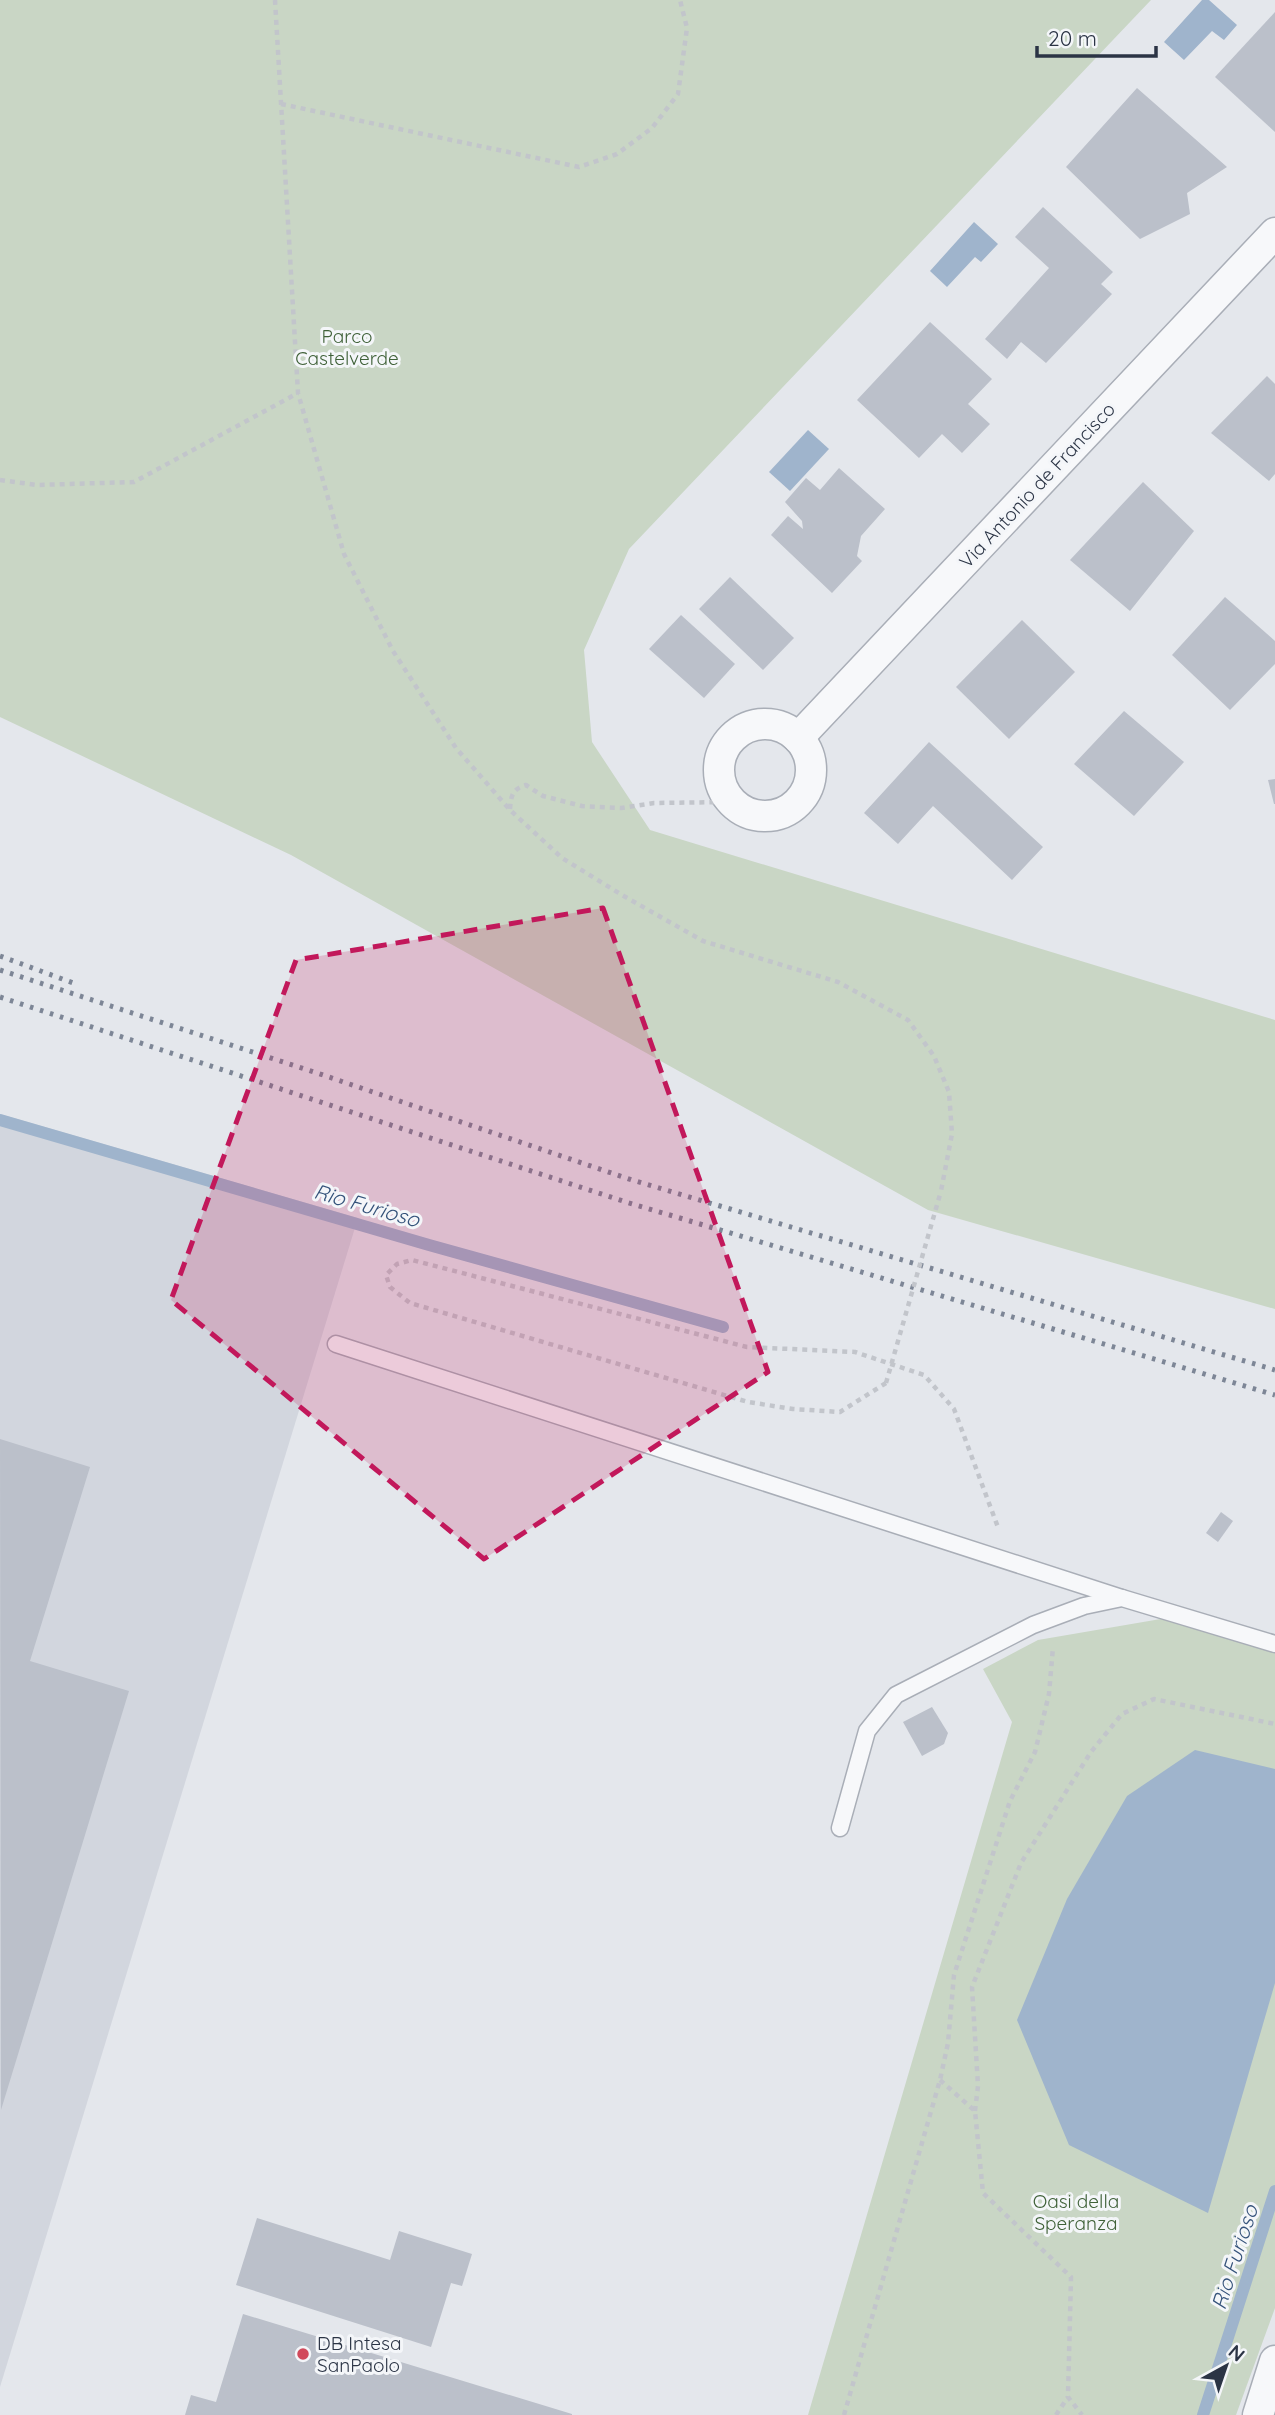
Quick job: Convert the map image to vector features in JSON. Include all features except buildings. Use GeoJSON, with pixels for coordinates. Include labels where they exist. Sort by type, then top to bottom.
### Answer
{"type":"FeatureCollection","features":[{"type":"Feature","properties":{"kind":"street","name":"Via Antonio de Francisco"},"geometry":{"type":"LineString","coordinates":[[798,737],[1275,233]]}},
{"type":"Feature","properties":{"kind":"street"},"geometry":{"type":"LineString","coordinates":[[769,723],[785,728],[798,737],[807,750],[811,778],[806,792],[797,804],[778,814],[756,816],[731,802],[722,789],[718,773],[720,757],[727,742],[738,731],[753,724],[769,723]]}},
{"type":"Feature","properties":{"kind":"street"},"geometry":{"type":"LineString","coordinates":[[1258,2415],[1275,2361]]}},
{"type":"Feature","properties":{"kind":"lane"},"geometry":{"type":"LineString","coordinates":[[336,1344],[1014,1565],[1275,1644]]}},
{"type":"Feature","properties":{"kind":"lane"},"geometry":{"type":"LineString","coordinates":[[839,1828],[867,1731],[896,1695],[1033,1625],[1083,1606],[1122,1598]]}},
{"type":"Feature","properties":{"kind":"path"},"geometry":{"type":"LineString","coordinates":[[275,0],[298,393],[344,554],[393,651],[456,748],[510,810],[562,858],[703,941],[838,982],[908,1020],[934,1056],[949,1092],[952,1134],[941,1191],[886,1383],[840,1412],[748,1402],[410,1303],[390,1287],[386,1276],[397,1264],[412,1260],[747,1347],[855,1352],[924,1376],[954,1409],[1014,1565]]}},
{"type":"Feature","properties":{"kind":"path"},"geometry":{"type":"LineString","coordinates":[[281,104],[579,167],[617,153],[652,128],[678,94],[687,28],[680,0]]}},
{"type":"Feature","properties":{"kind":"path"},"geometry":{"type":"LineString","coordinates":[[0,480],[37,485],[134,482],[298,393]]}},
{"type":"Feature","properties":{"kind":"path"},"geometry":{"type":"LineString","coordinates":[[510,810],[510,796],[517,788],[526,785],[542,796],[582,806],[621,808],[654,803],[731,802]]}},
{"type":"Feature","properties":{"kind":"path"},"geometry":{"type":"LineString","coordinates":[[844,2415],[940,2080],[948,2043],[954,1975],[1010,1801],[1035,1752],[1049,1694],[1055,1617]]}},
{"type":"Feature","properties":{"kind":"path"},"geometry":{"type":"LineString","coordinates":[[1056,2415],[1068,2397],[1071,2277],[983,2193],[975,2111],[978,2086],[972,1987],[1021,1863],[1091,1752],[1122,1714],[1154,1699],[1275,1724]]}},
{"type":"Feature","properties":{"kind":"path"},"geometry":{"type":"LineString","coordinates":[[940,2080],[975,2111]]}},
{"type":"Feature","properties":{"kind":"path"},"geometry":{"type":"LineString","coordinates":[[1068,2397],[1082,2415]]}},
{"type":"Feature","properties":{"kind":"highlighted area"},"geometry":{"type":"Polygon","coordinates":[[[603,908],[768,1372],[484,1559],[171,1300],[296,960],[603,908]]]}},
{"type":"Feature","properties":{"kind":"shaded area"},"geometry":{"type":"Polygon","coordinates":[[[0,1114],[358,1218],[0,2387],[0,1114]]]}},
{"type":"Feature","properties":{"kind":"green space","name":"Parco Castelverde"},"geometry":{"type":"Polygon","coordinates":[[[0,0],[1151,0],[629,549],[584,650],[592,742],[650,830],[1275,1020],[1275,1309],[928,1210],[291,855],[0,717],[0,0]]]}},
{"type":"Feature","properties":{"kind":"green space","name":"Oasi della Speranza"},"geometry":{"type":"Polygon","coordinates":[[[1184,1615],[1275,1642],[1275,2308],[1236,2415],[808,2415],[1012,1722],[983,1669],[1038,1640],[1184,1615]]]}},
{"type":"Feature","properties":{"kind":"water"},"geometry":{"type":"Polygon","coordinates":[[[1202,0],[1209,0],[1237,25],[1224,40],[1212,31],[1184,60],[1164,42],[1202,0]]]}},
{"type":"Feature","properties":{"kind":"water"},"geometry":{"type":"Polygon","coordinates":[[[974,222],[998,244],[981,262],[975,257],[947,287],[930,271],[974,222]]]}},
{"type":"Feature","properties":{"kind":"water"},"geometry":{"type":"Polygon","coordinates":[[[808,430],[829,449],[790,491],[769,472],[808,430]]]}},
{"type":"Feature","properties":{"kind":"water"},"geometry":{"type":"Polygon","coordinates":[[[1195,1750],[1275,1769],[1275,1983],[1208,2213],[1069,2145],[1017,2020],[1067,1899],[1127,1796],[1195,1750]]]}},
{"type":"Feature","properties":{"kind":"waterway","name":"Rio Furioso"},"geometry":{"type":"LineString","coordinates":[[0,1120],[723,1327]]}},
{"type":"Feature","properties":{"kind":"waterway","name":"Rio Furioso"},"geometry":{"type":"LineString","coordinates":[[1203,2415],[1275,2191]]}},
{"type":"Feature","properties":{"kind":"railway"},"geometry":{"type":"LineString","coordinates":[[0,956],[76,984]]}},
{"type":"Feature","properties":{"kind":"railway"},"geometry":{"type":"LineString","coordinates":[[0,970],[317,1073],[632,1180],[1275,1370]]}},
{"type":"Feature","properties":{"kind":"railway"},"geometry":{"type":"LineString","coordinates":[[0,997],[626,1202],[1275,1395]]}},
{"type":"Feature","properties":{"kind":"place","name":"DB Intesa SanPaolo"},"geometry":{"type":"Point","coordinates":[303,2354]}}]}
